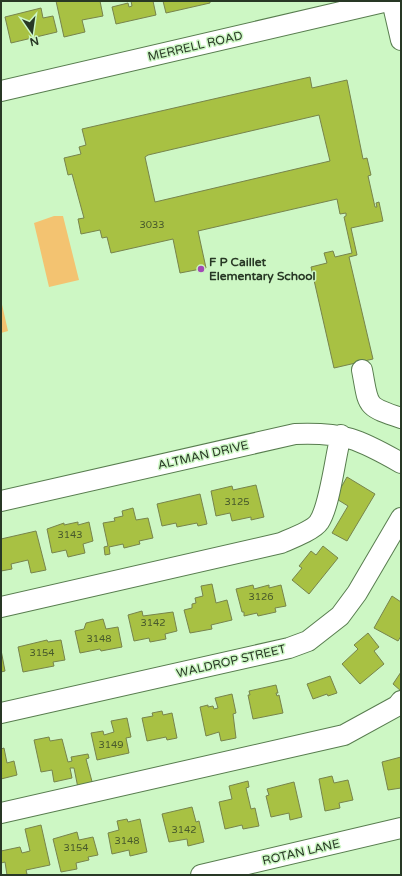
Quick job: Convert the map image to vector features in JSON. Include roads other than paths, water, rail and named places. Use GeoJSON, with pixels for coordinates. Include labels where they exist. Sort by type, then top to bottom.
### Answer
{"type":"FeatureCollection","features":[{"type":"Feature","properties":{"kind":"street","name":"MERRELL ROAD"},"geometry":{"type":"LineString","coordinates":[[1,91],[388,1]]}},
{"type":"Feature","properties":{"kind":"street"},"geometry":{"type":"LineString","coordinates":[[392,1],[401,40]]}},
{"type":"Feature","properties":{"kind":"street"},"geometry":{"type":"LineString","coordinates":[[362,370],[368,402],[376,410],[401,418]]}},
{"type":"Feature","properties":{"kind":"street","name":"ALTMAN DRIVE"},"geometry":{"type":"LineString","coordinates":[[1,501],[295,434],[323,433],[341,435],[358,440],[401,463]]}},
{"type":"Feature","properties":{"kind":"street"},"geometry":{"type":"LineString","coordinates":[[1,607],[281,543],[300,535],[319,523],[325,508],[341,435]]}},
{"type":"Feature","properties":{"kind":"street","name":"WALDROP STREET"},"geometry":{"type":"LineString","coordinates":[[1,713],[289,648],[308,641],[340,616],[357,592],[401,518]]}},
{"type":"Feature","properties":{"kind":"street"},"geometry":{"type":"LineString","coordinates":[[1,813],[344,735],[397,706],[401,701]]}},
{"type":"Feature","properties":{"kind":"street","name":"ROTAN LANE"},"geometry":{"type":"LineString","coordinates":[[201,875],[401,828]]}},
{"type":"Feature","properties":{"kind":"place","name":"F P Caillet Elementary School"},"geometry":{"type":"Point","coordinates":[201,269]}}]}
